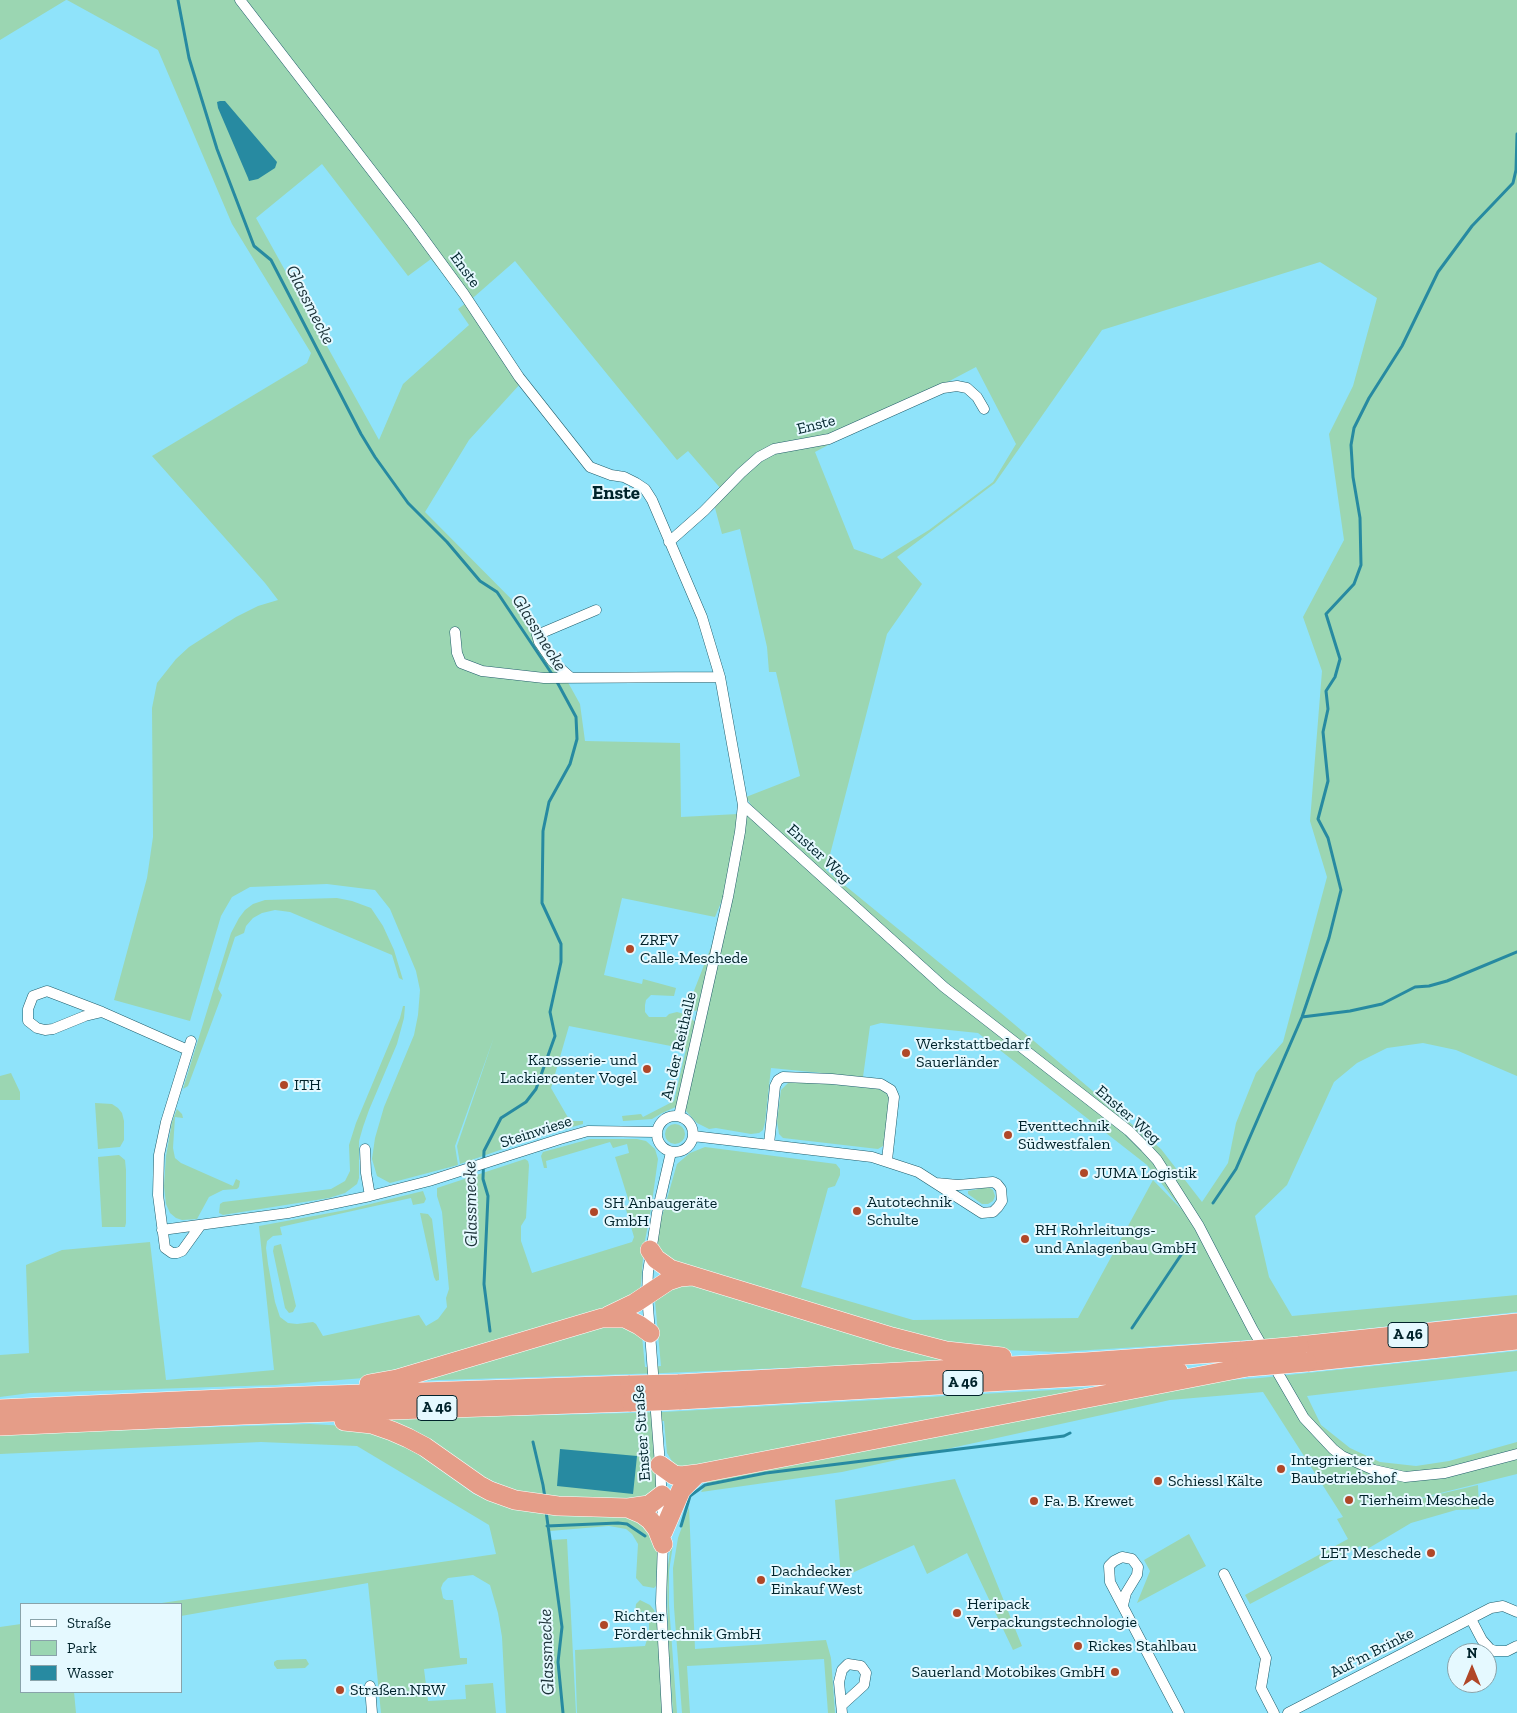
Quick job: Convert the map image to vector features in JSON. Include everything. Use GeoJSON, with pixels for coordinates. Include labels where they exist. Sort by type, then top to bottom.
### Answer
{"type":"FeatureCollection","features":[{"type":"Feature","properties":{"kind":"highway"},"geometry":{"type":"LineString","coordinates":[[650,1250],[664,1266],[924,1346],[986,1356],[1086,1362]]}},
{"type":"Feature","properties":{"kind":"highway"},"geometry":{"type":"LineString","coordinates":[[244,1406],[397,1379],[602,1318],[625,1309],[674,1278],[693,1276]]}},
{"type":"Feature","properties":{"kind":"highway"},"geometry":{"type":"LineString","coordinates":[[602,1318],[625,1318],[650,1332]]}},
{"type":"Feature","properties":{"kind":"highway","name":"A 46"},"geometry":{"type":"LineString","coordinates":[[1303,1354],[1517,1324]]}},
{"type":"Feature","properties":{"kind":"highway","name":"A 46"},"geometry":{"type":"LineString","coordinates":[[0,1410],[244,1406],[679,1392],[1244,1359],[1517,1340]]}},
{"type":"Feature","properties":{"kind":"highway"},"geometry":{"type":"LineString","coordinates":[[660,1464],[674,1475],[697,1474],[1244,1359]]}},
{"type":"Feature","properties":{"kind":"highway","name":"A 46"},"geometry":{"type":"LineString","coordinates":[[679,1392],[1086,1362],[1244,1359]]}},
{"type":"Feature","properties":{"kind":"highway"},"geometry":{"type":"LineString","coordinates":[[244,1406],[381,1427],[417,1442],[490,1491],[515,1500],[558,1506],[628,1508],[649,1505],[662,1495]]}},
{"type":"Feature","properties":{"kind":"highway","name":"A 46"},"geometry":{"type":"LineString","coordinates":[[0,1426],[244,1406]]}},
{"type":"Feature","properties":{"kind":"highway"},"geometry":{"type":"LineString","coordinates":[[663,1538],[680,1490],[697,1474]]}},
{"type":"Feature","properties":{"kind":"highway"},"geometry":{"type":"LineString","coordinates":[[628,1508],[650,1520],[663,1538]]}},
{"type":"Feature","properties":{"kind":"street","name":"Enste"},"geometry":{"type":"LineString","coordinates":[[240,0],[412,223],[464,294],[519,377],[590,467],[611,475],[624,477],[636,483],[645,489],[652,500],[702,617],[720,677],[743,805]]}},
{"type":"Feature","properties":{"kind":"street","name":"Enste"},"geometry":{"type":"LineString","coordinates":[[669,542],[704,511],[741,473],[759,458],[774,449],[829,439],[943,388],[957,386],[967,388],[977,397],[984,409]]}},
{"type":"Feature","properties":{"kind":"street"},"geometry":{"type":"LineString","coordinates":[[564,676],[539,642],[537,635],[596,610]]}},
{"type":"Feature","properties":{"kind":"street"},"geometry":{"type":"LineString","coordinates":[[455,632],[461,663],[470,668],[497,674],[544,678],[564,676],[720,677]]}},
{"type":"Feature","properties":{"kind":"street","name":"An der Reithalle"},"geometry":{"type":"LineString","coordinates":[[679,1116],[728,897],[743,805]]}},
{"type":"Feature","properties":{"kind":"street","name":"Enster Weg"},"geometry":{"type":"LineString","coordinates":[[743,805],[944,987],[1129,1131],[1157,1160],[1199,1226],[1253,1330],[1304,1418],[1333,1449],[1342,1456],[1368,1468],[1386,1474],[1405,1477],[1445,1473],[1517,1454]]}},
{"type":"Feature","properties":{"kind":"street"},"geometry":{"type":"LineString","coordinates":[[102,1012],[45,1030],[37,1028],[28,1021],[28,1009],[33,996],[47,991],[190,1045],[166,1122],[159,1155],[158,1195],[164,1248],[177,1253],[186,1246],[200,1226]]}},
{"type":"Feature","properties":{"kind":"street"},"geometry":{"type":"LineString","coordinates":[[769,1144],[775,1086],[778,1080],[783,1077],[881,1084],[891,1090],[894,1097],[887,1160]]}},
{"type":"Feature","properties":{"kind":"street"},"geometry":{"type":"LineString","coordinates":[[679,1116],[687,1120],[691,1125],[692,1142],[684,1150],[671,1152],[660,1146],[656,1132],[660,1122],[665,1118],[679,1116]]}},
{"type":"Feature","properties":{"kind":"street","name":"Steinwiese"},"geometry":{"type":"LineString","coordinates":[[162,1230],[288,1213],[370,1196],[429,1182],[560,1138],[588,1131],[656,1132]]}},
{"type":"Feature","properties":{"kind":"street"},"geometry":{"type":"LineString","coordinates":[[693,1136],[851,1153],[887,1160],[918,1172],[982,1213],[993,1212],[1002,1201],[1001,1190],[993,1182],[958,1185],[936,1183]]}},
{"type":"Feature","properties":{"kind":"street"},"geometry":{"type":"LineString","coordinates":[[365,1149],[370,1196]]}},
{"type":"Feature","properties":{"kind":"street","name":"Enster Straße"},"geometry":{"type":"LineString","coordinates":[[667,1713],[661,1603],[662,1495],[647,1294],[650,1250],[656,1213],[671,1152]]}},
{"type":"Feature","properties":{"kind":"street"},"geometry":{"type":"LineString","coordinates":[[1224,1574],[1266,1658],[1261,1688],[1274,1713]]}},
{"type":"Feature","properties":{"kind":"street"},"geometry":{"type":"LineString","coordinates":[[1123,1606],[1179,1713]]}},
{"type":"Feature","properties":{"kind":"street","name":"Auf'm Brinke"},"geometry":{"type":"LineString","coordinates":[[1288,1713],[1497,1606],[1510,1607],[1517,1612]]}},
{"type":"Feature","properties":{"kind":"street"},"geometry":{"type":"LineString","coordinates":[[1471,1619],[1482,1640],[1490,1649],[1507,1651],[1517,1646]]}},
{"type":"Feature","properties":{"kind":"street"},"geometry":{"type":"LineString","coordinates":[[370,1686],[372,1713]]}},
{"type":"Feature","properties":{"kind":"green space"},"geometry":{"type":"Polygon","coordinates":[[[0,0],[66,0],[0,40],[0,0]]]}},
{"type":"Feature","properties":{"kind":"green space"},"geometry":{"type":"Polygon","coordinates":[[[67,0],[1517,0],[1517,1076],[1456,1050],[1423,1043],[1387,1048],[1357,1063],[1334,1082],[1287,1185],[1255,1216],[1269,1277],[1292,1316],[1517,1295],[1517,1312],[1283,1338],[1058,1352],[1003,1350],[929,1339],[667,1263],[657,1244],[660,1223],[677,1164],[690,1153],[705,1147],[836,1164],[840,1169],[840,1175],[835,1186],[828,1188],[801,1287],[913,1320],[1078,1318],[1153,1180],[1183,1211],[1147,1165],[978,1033],[881,1023],[870,1026],[863,1077],[771,1068],[765,1122],[763,1130],[759,1133],[751,1134],[716,1128],[709,1129],[697,1123],[686,1111],[685,1106],[746,815],[753,808],[746,797],[800,776],[776,672],[769,672],[767,647],[740,529],[722,534],[715,508],[709,502],[721,489],[688,451],[677,460],[515,261],[466,304],[521,383],[469,440],[425,512],[535,623],[580,704],[585,741],[680,743],[681,817],[738,814],[727,888],[715,917],[622,898],[604,975],[642,984],[643,979],[676,988],[674,996],[651,995],[646,1000],[645,1012],[649,1017],[666,1017],[677,1012],[688,1015],[695,1022],[678,1106],[652,1119],[623,1121],[622,1116],[641,1114],[643,1117],[674,1101],[686,1049],[569,1026],[551,1088],[570,1121],[583,1121],[583,1124],[537,1137],[460,1164],[457,1146],[494,1037],[455,1146],[458,1165],[390,1183],[377,1176],[372,1159],[375,1138],[384,1107],[414,1035],[420,990],[416,971],[390,909],[375,890],[327,884],[250,887],[232,897],[221,916],[190,1021],[114,1000],[147,878],[153,837],[152,708],[157,683],[176,659],[189,647],[236,617],[258,606],[278,600],[152,456],[307,363],[311,353],[232,224],[158,50],[67,0]],[[322,164],[256,218],[379,440],[403,384],[469,325],[458,309],[466,303],[431,259],[408,276],[322,164]],[[1320,262],[1102,330],[995,483],[897,557],[922,584],[887,634],[826,870],[1001,1013],[1161,1149],[1202,1202],[1228,1163],[1236,1123],[1256,1073],[1283,1042],[1327,877],[1310,821],[1322,671],[1303,617],[1344,540],[1329,434],[1353,386],[1377,298],[1320,262]],[[976,367],[815,452],[854,549],[882,559],[929,530],[993,482],[1016,444],[976,367]]]}},
{"type":"Feature","properties":{"kind":"green space"},"geometry":{"type":"Polygon","coordinates":[[[337,898],[371,908],[383,926],[394,950],[403,980],[399,978],[392,955],[290,912],[275,910],[262,913],[253,918],[246,926],[244,933],[235,937],[218,989],[222,995],[188,1086],[183,1089],[231,933],[245,910],[253,904],[265,900],[337,898]]]}},
{"type":"Feature","properties":{"kind":"green space"},"geometry":{"type":"Polygon","coordinates":[[[713,942],[699,1010],[695,1011],[690,1006],[690,1001],[713,942]]]}},
{"type":"Feature","properties":{"kind":"green space"},"geometry":{"type":"Polygon","coordinates":[[[403,1006],[405,1006],[404,1018],[397,1044],[369,1110],[359,1141],[359,1178],[357,1184],[345,1193],[329,1198],[223,1215],[219,1213],[220,1204],[223,1202],[331,1189],[345,1181],[350,1171],[349,1145],[356,1123],[400,1018],[403,1006]]]}},
{"type":"Feature","properties":{"kind":"green space"},"geometry":{"type":"Polygon","coordinates":[[[11,1073],[20,1092],[20,1100],[0,1100],[0,1076],[11,1073]]]}},
{"type":"Feature","properties":{"kind":"green space"},"geometry":{"type":"Polygon","coordinates":[[[801,1081],[884,1091],[889,1097],[890,1103],[883,1146],[878,1149],[783,1138],[779,1134],[777,1121],[781,1090],[788,1083],[801,1081]]]}},
{"type":"Feature","properties":{"kind":"green space"},"geometry":{"type":"Polygon","coordinates":[[[95,1103],[112,1104],[122,1113],[124,1140],[120,1147],[98,1149],[95,1103]]]}},
{"type":"Feature","properties":{"kind":"green space"},"geometry":{"type":"Polygon","coordinates":[[[177,1109],[183,1118],[175,1117],[173,1148],[175,1158],[181,1163],[233,1186],[236,1179],[240,1181],[237,1189],[223,1190],[209,1197],[197,1219],[182,1220],[176,1218],[170,1213],[166,1204],[164,1186],[166,1156],[172,1122],[177,1109]]]}},
{"type":"Feature","properties":{"kind":"green space"},"geometry":{"type":"Polygon","coordinates":[[[671,1124],[679,1124],[685,1130],[685,1138],[679,1144],[671,1144],[665,1138],[665,1130],[671,1124]]]}},
{"type":"Feature","properties":{"kind":"green space"},"geometry":{"type":"Polygon","coordinates":[[[590,1139],[637,1139],[646,1141],[655,1149],[658,1159],[644,1246],[641,1284],[639,1293],[631,1301],[484,1345],[364,1378],[276,1385],[30,1393],[0,1397],[0,1355],[29,1353],[26,1265],[62,1250],[150,1242],[166,1380],[274,1370],[259,1226],[346,1210],[423,1191],[426,1199],[424,1203],[413,1205],[411,1198],[280,1227],[282,1235],[273,1236],[267,1241],[268,1264],[275,1302],[280,1317],[288,1323],[313,1322],[323,1336],[419,1315],[426,1326],[438,1319],[447,1307],[446,1298],[449,1289],[442,1212],[437,1196],[437,1188],[525,1159],[529,1165],[526,1218],[521,1226],[521,1241],[532,1273],[632,1242],[634,1237],[625,1206],[630,1205],[615,1157],[629,1153],[627,1144],[613,1148],[610,1142],[546,1161],[547,1168],[544,1168],[541,1156],[543,1152],[590,1139]]]}},
{"type":"Feature","properties":{"kind":"green space"},"geometry":{"type":"Polygon","coordinates":[[[119,1155],[125,1160],[126,1223],[125,1227],[102,1227],[98,1157],[119,1155]]]}},
{"type":"Feature","properties":{"kind":"green space"},"geometry":{"type":"Polygon","coordinates":[[[988,1187],[993,1190],[995,1196],[993,1201],[988,1204],[982,1204],[968,1194],[968,1191],[988,1187]]]}},
{"type":"Feature","properties":{"kind":"green space"},"geometry":{"type":"Polygon","coordinates":[[[420,1213],[428,1214],[432,1219],[439,1275],[439,1280],[436,1281],[434,1277],[420,1213]]]}},
{"type":"Feature","properties":{"kind":"green space"},"geometry":{"type":"Polygon","coordinates":[[[281,1244],[296,1306],[293,1312],[289,1313],[285,1308],[273,1251],[274,1246],[281,1244]]]}},
{"type":"Feature","properties":{"kind":"green space"},"geometry":{"type":"Polygon","coordinates":[[[694,1282],[975,1360],[408,1381],[603,1323],[628,1324],[642,1336],[645,1367],[661,1366],[655,1301],[669,1286],[694,1282]]]}},
{"type":"Feature","properties":{"kind":"green space"},"geometry":{"type":"Polygon","coordinates":[[[1517,1351],[1517,1371],[1307,1396],[1321,1425],[1350,1448],[1380,1462],[1416,1466],[1449,1461],[1517,1442],[1517,1474],[1376,1509],[1478,1485],[1479,1509],[1456,1510],[1411,1523],[1364,1551],[1360,1546],[1250,1604],[1245,1595],[1348,1539],[1337,1519],[1343,1517],[1263,1392],[1170,1400],[842,1472],[701,1492],[711,1476],[1199,1382],[1260,1378],[1517,1351]]]}},
{"type":"Feature","properties":{"kind":"green space"},"geometry":{"type":"Polygon","coordinates":[[[1106,1387],[678,1471],[667,1453],[664,1421],[652,1422],[657,1487],[646,1502],[553,1497],[513,1490],[474,1473],[379,1418],[664,1412],[1106,1387]]]}},
{"type":"Feature","properties":{"kind":"green space"},"geometry":{"type":"Polygon","coordinates":[[[310,1424],[348,1426],[386,1434],[417,1453],[474,1494],[509,1508],[547,1511],[619,1512],[643,1520],[658,1546],[656,1586],[654,1588],[643,1586],[636,1578],[638,1544],[632,1534],[626,1529],[609,1526],[550,1531],[551,1540],[567,1539],[576,1713],[506,1713],[502,1637],[490,1585],[473,1575],[448,1578],[441,1588],[443,1598],[453,1600],[460,1658],[467,1658],[467,1664],[424,1669],[428,1701],[466,1699],[465,1685],[493,1683],[496,1713],[381,1713],[368,1583],[182,1616],[182,1603],[162,1603],[496,1554],[489,1525],[357,1446],[261,1442],[0,1454],[0,1434],[310,1424]]]}},
{"type":"Feature","properties":{"kind":"green space"},"geometry":{"type":"Polygon","coordinates":[[[955,1479],[1022,1646],[1013,1650],[967,1553],[927,1574],[914,1545],[841,1578],[835,1500],[955,1479]]]}},
{"type":"Feature","properties":{"kind":"green space"},"geometry":{"type":"Polygon","coordinates":[[[689,1507],[695,1649],[826,1640],[831,1658],[835,1713],[828,1713],[824,1659],[687,1666],[690,1713],[682,1713],[673,1568],[678,1538],[689,1507]]]}},
{"type":"Feature","properties":{"kind":"green space"},"geometry":{"type":"Polygon","coordinates":[[[1189,1534],[1206,1566],[1137,1603],[1150,1571],[1144,1560],[1189,1534]]]}},
{"type":"Feature","properties":{"kind":"green space"},"geometry":{"type":"Polygon","coordinates":[[[671,1545],[673,1545],[669,1571],[669,1605],[677,1713],[673,1713],[668,1643],[667,1572],[671,1545]]]}},
{"type":"Feature","properties":{"kind":"green space"},"geometry":{"type":"Polygon","coordinates":[[[640,1600],[650,1605],[657,1618],[663,1713],[577,1713],[575,1650],[645,1646],[649,1633],[649,1623],[643,1611],[635,1616],[636,1604],[640,1600]]]}},
{"type":"Feature","properties":{"kind":"green space"},"geometry":{"type":"Polygon","coordinates":[[[20,1624],[20,1693],[74,1693],[76,1713],[0,1713],[0,1627],[20,1624]]]}},
{"type":"Feature","properties":{"kind":"green space"},"geometry":{"type":"Polygon","coordinates":[[[306,1659],[309,1664],[305,1668],[277,1669],[274,1665],[274,1662],[277,1660],[306,1659]]]}},
{"type":"Feature","properties":{"kind":"water"},"geometry":{"type":"Polygon","coordinates":[[[225,101],[277,162],[275,168],[258,179],[249,181],[218,108],[217,102],[225,101]]]}},
{"type":"Feature","properties":{"kind":"water"},"geometry":{"type":"Polygon","coordinates":[[[560,1449],[637,1456],[633,1494],[557,1486],[560,1449]]]}},
{"type":"Feature","properties":{"kind":"waterway","name":"Glassmecke"},"geometry":{"type":"LineString","coordinates":[[178,0],[189,58],[217,149],[254,246],[271,260],[361,434],[375,457],[408,503],[447,542],[480,581],[497,592],[556,680],[576,717],[577,739],[570,764],[549,802],[543,831],[542,903],[561,944],[561,962],[550,1012],[555,1036],[536,1089],[526,1102],[501,1118],[484,1151],[483,1179],[488,1196],[484,1284],[490,1331]]}},
{"type":"Feature","properties":{"kind":"waterway"},"geometry":{"type":"LineString","coordinates":[[1213,1203],[1236,1169],[1302,1017],[1329,938],[1341,890],[1328,838],[1318,819],[1328,781],[1323,732],[1328,709],[1326,691],[1335,677],[1340,659],[1326,614],[1354,584],[1361,565],[1360,518],[1353,477],[1351,445],[1354,428],[1369,398],[1402,346],[1438,272],[1472,226],[1513,183],[1516,170],[1517,134]]}},
{"type":"Feature","properties":{"kind":"waterway"},"geometry":{"type":"LineString","coordinates":[[1302,1017],[1350,1011],[1382,1004],[1415,987],[1429,986],[1447,981],[1517,952]]}},
{"type":"Feature","properties":{"kind":"waterway"},"geometry":{"type":"LineString","coordinates":[[1132,1328],[1189,1243]]}},
{"type":"Feature","properties":{"kind":"waterway"},"geometry":{"type":"LineString","coordinates":[[681,1526],[690,1496],[705,1485],[766,1473],[1064,1436],[1070,1433]]}},
{"type":"Feature","properties":{"kind":"waterway","name":"Glassmecke"},"geometry":{"type":"LineString","coordinates":[[533,1442],[545,1498]]}},
{"type":"Feature","properties":{"kind":"waterway","name":"Glassmecke"},"geometry":{"type":"LineString","coordinates":[[546,1511],[562,1627],[558,1662],[563,1713]]}},
{"type":"Feature","properties":{"kind":"waterway"},"geometry":{"type":"LineString","coordinates":[[547,1526],[618,1523],[627,1524],[645,1536]]}},
{"type":"Feature","properties":{"kind":"place","name":"ZRFV Calle-Meschede"},"geometry":{"type":"Point","coordinates":[630,949]}},
{"type":"Feature","properties":{"kind":"place","name":"Werkstattbedarf Sauerländer"},"geometry":{"type":"Point","coordinates":[906,1053]}},
{"type":"Feature","properties":{"kind":"place","name":"Karosserie- und Lackiercenter Vogel"},"geometry":{"type":"Point","coordinates":[647,1069]}},
{"type":"Feature","properties":{"kind":"place","name":"ITH"},"geometry":{"type":"Point","coordinates":[284,1085]}},
{"type":"Feature","properties":{"kind":"place","name":"Eventtechnik Südwestfalen"},"geometry":{"type":"Point","coordinates":[1008,1135]}},
{"type":"Feature","properties":{"kind":"place","name":"JUMA Logistik"},"geometry":{"type":"Point","coordinates":[1084,1173]}},
{"type":"Feature","properties":{"kind":"place","name":"Autotechnik Schulte"},"geometry":{"type":"Point","coordinates":[857,1211]}},
{"type":"Feature","properties":{"kind":"place","name":"SH Anbaugeräte GmbH"},"geometry":{"type":"Point","coordinates":[594,1212]}},
{"type":"Feature","properties":{"kind":"place","name":"RH Rohrleitungs- und Anlagenbau GmbH"},"geometry":{"type":"Point","coordinates":[1025,1239]}},
{"type":"Feature","properties":{"kind":"place","name":"Integrierter Baubetriebshof"},"geometry":{"type":"Point","coordinates":[1281,1469]}},
{"type":"Feature","properties":{"kind":"place","name":"Schiessl Kälte"},"geometry":{"type":"Point","coordinates":[1158,1481]}},
{"type":"Feature","properties":{"kind":"place","name":"Tierheim Meschede"},"geometry":{"type":"Point","coordinates":[1349,1500]}},
{"type":"Feature","properties":{"kind":"place","name":"Fa. B. Krewet"},"geometry":{"type":"Point","coordinates":[1034,1501]}},
{"type":"Feature","properties":{"kind":"place","name":"LET Meschede"},"geometry":{"type":"Point","coordinates":[1431,1553]}},
{"type":"Feature","properties":{"kind":"place","name":"Dachdecker Einkauf West"},"geometry":{"type":"Point","coordinates":[761,1580]}},
{"type":"Feature","properties":{"kind":"place","name":"Heripack Verpackungstechnologie"},"geometry":{"type":"Point","coordinates":[957,1613]}},
{"type":"Feature","properties":{"kind":"place","name":"Richter Fördertechnik GmbH"},"geometry":{"type":"Point","coordinates":[604,1625]}},
{"type":"Feature","properties":{"kind":"place","name":"Rickes Stahlbau"},"geometry":{"type":"Point","coordinates":[1078,1646]}},
{"type":"Feature","properties":{"kind":"place","name":"Sauerland Motobikes GmbH"},"geometry":{"type":"Point","coordinates":[1115,1672]}},
{"type":"Feature","properties":{"kind":"place","name":"Straßen.NRW"},"geometry":{"type":"Point","coordinates":[340,1690]}},
{"type":"Feature","properties":{"kind":"district","name":"Enste"},"geometry":{"type":"Point","coordinates":[616,494]}}]}
